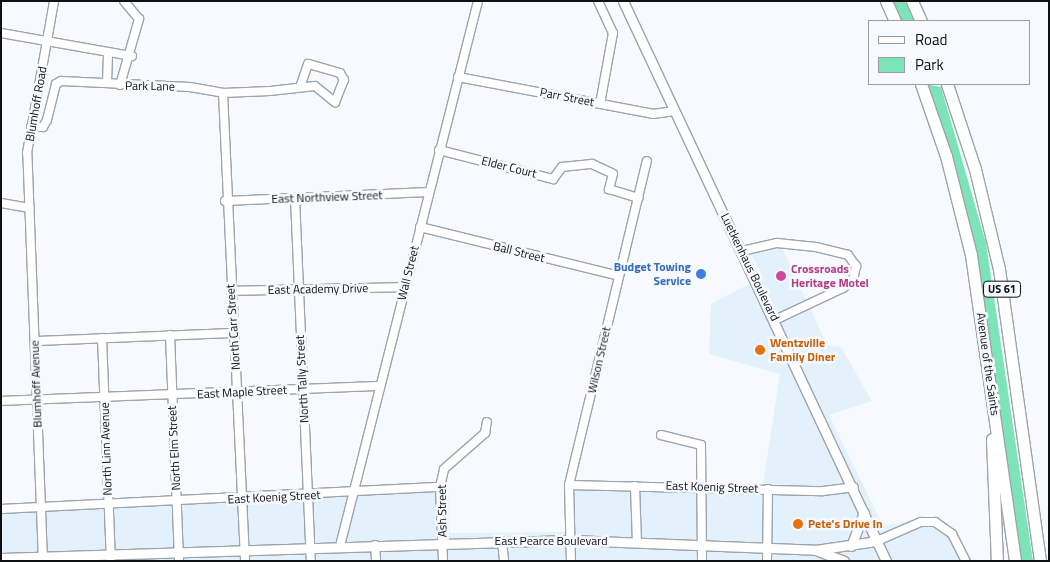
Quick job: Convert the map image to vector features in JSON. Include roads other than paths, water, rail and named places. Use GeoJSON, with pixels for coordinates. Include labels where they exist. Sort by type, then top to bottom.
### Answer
{"type":"FeatureCollection","features":[{"type":"Feature","properties":{"kind":"highway"},"geometry":{"type":"LineString","coordinates":[[886,1],[895,20]]}},
{"type":"Feature","properties":{"kind":"highway"},"geometry":{"type":"LineString","coordinates":[[912,1],[921,20]]}},
{"type":"Feature","properties":{"kind":"highway","name":"Avenue of the Saints"},"geometry":{"type":"LineString","coordinates":[[921,85],[964,222],[989,365],[1015,561]]}},
{"type":"Feature","properties":{"kind":"highway","name":"Avenue of the Saints"},"geometry":{"type":"LineString","coordinates":[[947,85],[975,169],[997,260],[1040,561]]}},
{"type":"Feature","properties":{"kind":"highway"},"geometry":{"type":"LineString","coordinates":[[989,365],[997,561]]}},
{"type":"Feature","properties":{"kind":"main road","name":"Luetkenhaus Boulevard"},"geometry":{"type":"LineString","coordinates":[[623,1],[854,487],[886,561]]}},
{"type":"Feature","properties":{"kind":"main road"},"geometry":{"type":"LineString","coordinates":[[850,546],[864,512]]}},
{"type":"Feature","properties":{"kind":"main road","name":"East Pearce Boulevard"},"geometry":{"type":"LineString","coordinates":[[1,558],[111,557],[179,551],[310,546],[571,540],[815,550],[877,541]]}},
{"type":"Feature","properties":{"kind":"main road"},"geometry":{"type":"LineString","coordinates":[[815,550],[844,561]]}},
{"type":"Feature","properties":{"kind":"street","name":"Blumhoff Road"},"geometry":{"type":"LineString","coordinates":[[30,208],[27,153],[54,1]]}},
{"type":"Feature","properties":{"kind":"street"},"geometry":{"type":"LineString","coordinates":[[120,85],[132,56],[139,19],[124,1]]}},
{"type":"Feature","properties":{"kind":"street","name":"Wall Street"},"geometry":{"type":"LineString","coordinates":[[340,546],[478,1]]}},
{"type":"Feature","properties":{"kind":"street"},"geometry":{"type":"LineString","coordinates":[[598,1],[613,33],[600,104]]}},
{"type":"Feature","properties":{"kind":"street"},"geometry":{"type":"LineString","coordinates":[[1,33],[132,56]]}},
{"type":"Feature","properties":{"kind":"street"},"geometry":{"type":"LineString","coordinates":[[107,83],[108,52]]}},
{"type":"Feature","properties":{"kind":"street","name":"Park Lane"},"geometry":{"type":"LineString","coordinates":[[31,127],[42,126],[56,84],[107,83],[200,87],[224,93],[300,87],[321,88],[335,102],[344,80],[340,73],[308,64],[300,87]]}},
{"type":"Feature","properties":{"kind":"street","name":"Parr Street"},"geometry":{"type":"LineString","coordinates":[[458,77],[663,115],[675,111]]}},
{"type":"Feature","properties":{"kind":"street","name":"North Carr Street"},"geometry":{"type":"LineString","coordinates":[[224,93],[226,201],[246,561]]}},
{"type":"Feature","properties":{"kind":"street","name":"Elder Court"},"geometry":{"type":"LineString","coordinates":[[439,150],[553,178],[562,167],[592,164],[613,174],[609,190],[639,198]]}},
{"type":"Feature","properties":{"kind":"street","name":"Wilson Street"},"geometry":{"type":"LineString","coordinates":[[572,561],[569,485],[647,161]]}},
{"type":"Feature","properties":{"kind":"street","name":"East Northview Street"},"geometry":{"type":"LineString","coordinates":[[226,201],[429,192]]}},
{"type":"Feature","properties":{"kind":"street","name":"North Tally Street"},"geometry":{"type":"LineString","coordinates":[[295,198],[311,561]]}},
{"type":"Feature","properties":{"kind":"street"},"geometry":{"type":"LineString","coordinates":[[1,203],[30,208]]}},
{"type":"Feature","properties":{"kind":"street","name":"Blumhoff Avenue"},"geometry":{"type":"LineString","coordinates":[[30,208],[43,559]]}},
{"type":"Feature","properties":{"kind":"street","name":"Ball Street"},"geometry":{"type":"LineString","coordinates":[[420,227],[619,276]]}},
{"type":"Feature","properties":{"kind":"street"},"geometry":{"type":"LineString","coordinates":[[742,252],[777,243],[816,247],[848,255],[856,266],[853,280],[843,288],[775,320]]}},
{"type":"Feature","properties":{"kind":"street","name":"East Academy Drive"},"geometry":{"type":"LineString","coordinates":[[231,291],[405,287]]}},
{"type":"Feature","properties":{"kind":"street"},"geometry":{"type":"LineString","coordinates":[[35,341],[234,333]]}},
{"type":"Feature","properties":{"kind":"street","name":"North Elm Street"},"geometry":{"type":"LineString","coordinates":[[170,335],[179,561]]}},
{"type":"Feature","properties":{"kind":"street","name":"North Linn Avenue"},"geometry":{"type":"LineString","coordinates":[[102,338],[111,557]]}},
{"type":"Feature","properties":{"kind":"street","name":"East Maple Street"},"geometry":{"type":"LineString","coordinates":[[1,401],[380,386]]}},
{"type":"Feature","properties":{"kind":"street","name":"Ash Street"},"geometry":{"type":"LineString","coordinates":[[443,561],[440,487],[444,469],[485,433],[487,422]]}},
{"type":"Feature","properties":{"kind":"street"},"geometry":{"type":"LineString","coordinates":[[661,435],[701,445],[702,561]]}},
{"type":"Feature","properties":{"kind":"street","name":"East Koenig Street"},"geometry":{"type":"LineString","coordinates":[[569,485],[700,486],[823,491],[854,487]]}},
{"type":"Feature","properties":{"kind":"street"},"geometry":{"type":"LineString","coordinates":[[635,486],[637,542]]}},
{"type":"Feature","properties":{"kind":"street","name":"East Koenig Street"},"geometry":{"type":"LineString","coordinates":[[1,509],[309,496],[440,487]]}},
{"type":"Feature","properties":{"kind":"street"},"geometry":{"type":"LineString","coordinates":[[767,561],[768,489]]}},
{"type":"Feature","properties":{"kind":"street","name":"East Pearce Boulevard"},"geometry":{"type":"LineString","coordinates":[[877,541],[922,522],[935,522],[952,534],[966,561]]}},
{"type":"Feature","properties":{"kind":"street"},"geometry":{"type":"LineString","coordinates":[[502,541],[504,561]]}},
{"type":"Feature","properties":{"kind":"street"},"geometry":{"type":"LineString","coordinates":[[375,545],[376,561]]}},
{"type":"Feature","properties":{"kind":"place","name":"Budget Towing Service"},"geometry":{"type":"Point","coordinates":[701,274]}},
{"type":"Feature","properties":{"kind":"place","name":"Crossroads Heritage Motel"},"geometry":{"type":"Point","coordinates":[781,276]}},
{"type":"Feature","properties":{"kind":"place","name":"Wentzville Family Diner"},"geometry":{"type":"Point","coordinates":[760,350]}},
{"type":"Feature","properties":{"kind":"place","name":"Pete's Drive In"},"geometry":{"type":"Point","coordinates":[798,524]}}]}
